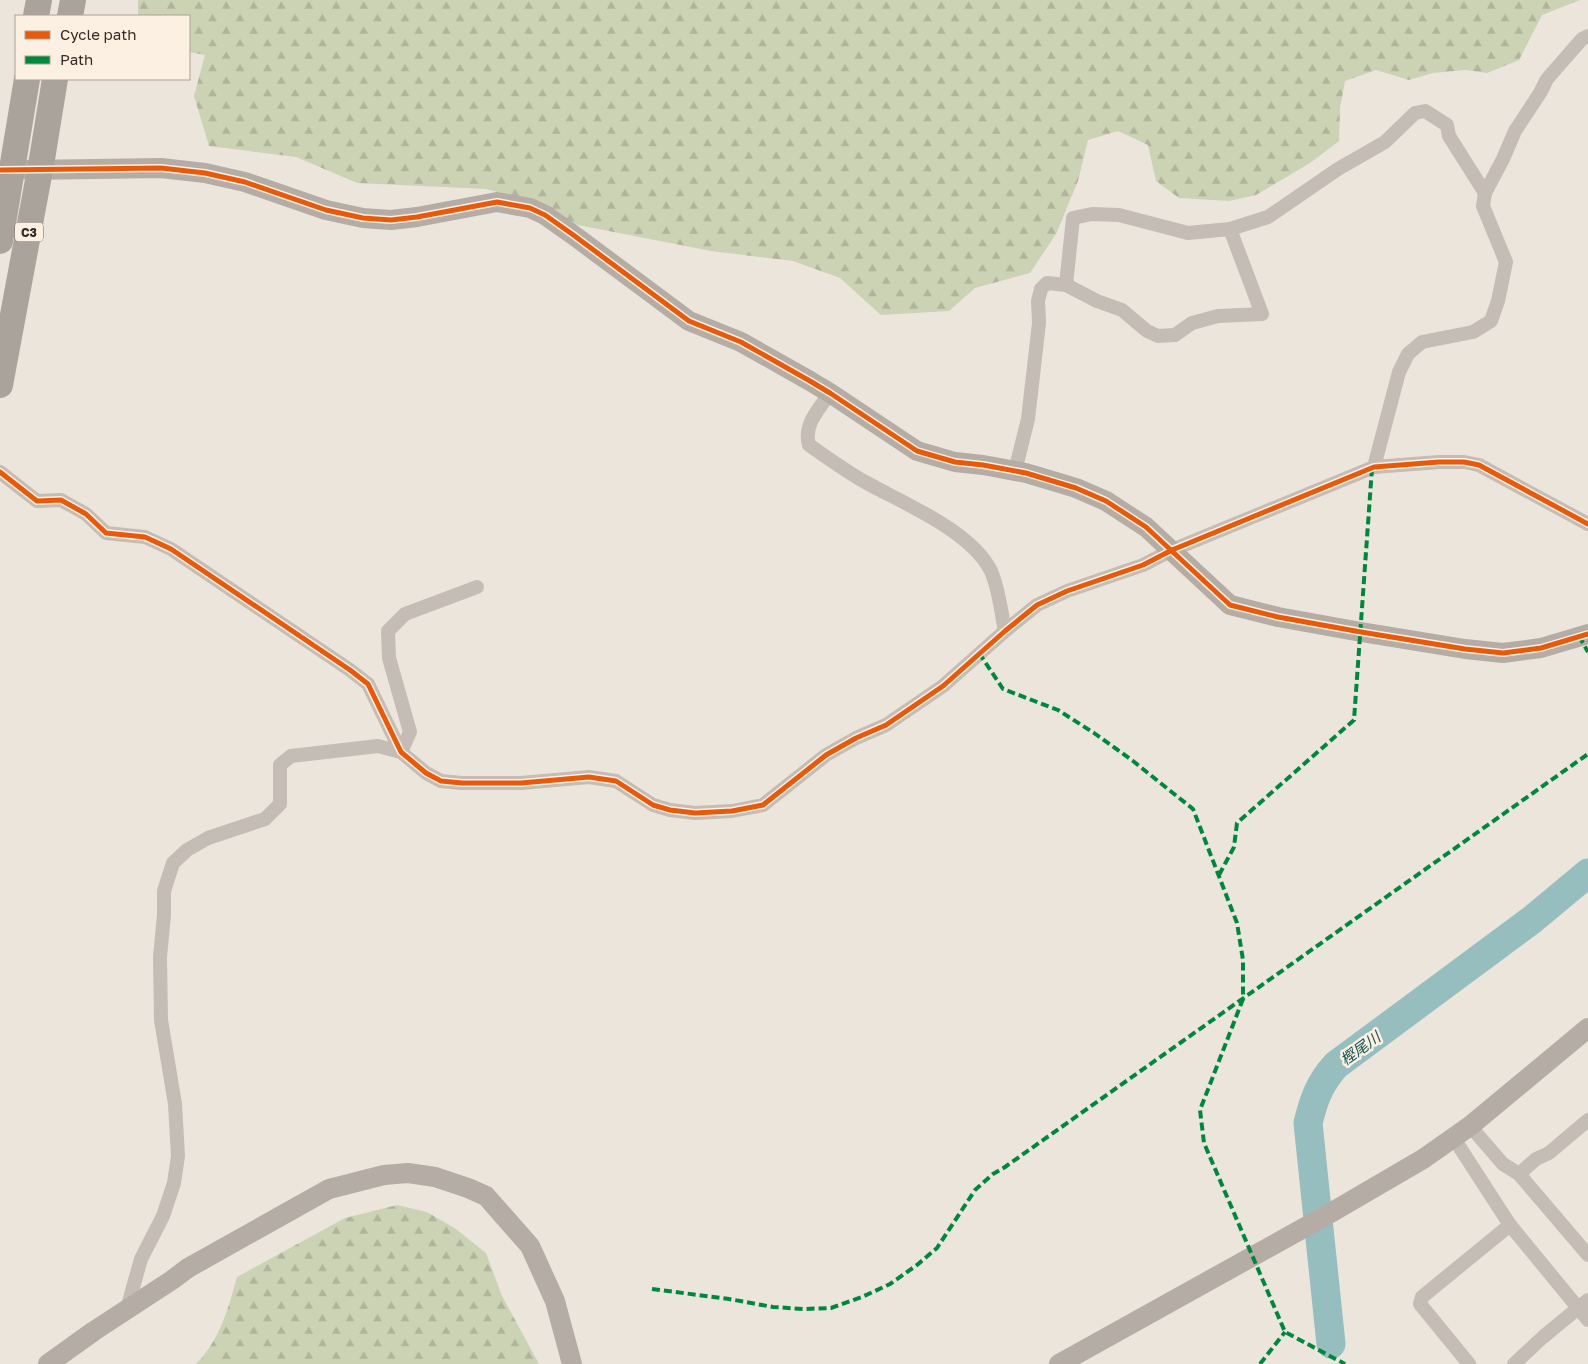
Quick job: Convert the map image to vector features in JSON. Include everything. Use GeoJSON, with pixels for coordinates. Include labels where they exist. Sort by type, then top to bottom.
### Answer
{"type":"FeatureCollection","features":[{"type":"Feature","properties":{"kind":"highway"},"geometry":{"type":"LineString","coordinates":[[36,15],[39,0]]}},
{"type":"Feature","properties":{"kind":"highway"},"geometry":{"type":"LineString","coordinates":[[64,15],[67,0]]}},
{"type":"Feature","properties":{"kind":"highway"},"geometry":{"type":"LineString","coordinates":[[70,15],[73,0]]}},
{"type":"Feature","properties":{"kind":"highway","name":"C3"},"geometry":{"type":"LineString","coordinates":[[0,241],[27,80]]}},
{"type":"Feature","properties":{"kind":"highway","name":"C3"},"geometry":{"type":"LineString","coordinates":[[0,385],[57,80]]}},
{"type":"Feature","properties":{"kind":"street"},"geometry":{"type":"LineString","coordinates":[[1374,468],[1397,380],[1408,354],[1422,342],[1473,332],[1491,322],[1505,274],[1506,262],[1483,206],[1485,194],[1503,159],[1514,131],[1540,93],[1547,79],[1582,39],[1588,36]]}},
{"type":"Feature","properties":{"kind":"street"},"geometry":{"type":"LineString","coordinates":[[1066,285],[1073,218],[1092,214],[1119,215],[1188,234],[1230,230],[1268,216],[1338,169],[1385,142],[1415,113],[1425,111],[1447,125],[1449,136],[1485,194]]}},
{"type":"Feature","properties":{"kind":"street"},"geometry":{"type":"LineString","coordinates":[[0,170],[161,168],[206,173],[245,182],[326,210],[363,218],[391,220],[417,218],[497,202],[530,208],[545,215],[572,234],[689,321],[741,342],[830,392],[917,451],[955,462],[1026,472],[1076,488],[1106,501],[1146,527],[1230,605],[1278,617],[1456,647],[1503,653],[1541,648],[1588,634]]}},
{"type":"Feature","properties":{"kind":"street"},"geometry":{"type":"LineString","coordinates":[[1015,471],[1028,419],[1039,323],[1038,301],[1041,289],[1048,283],[1066,285],[1097,302],[1122,310],[1147,330],[1158,336],[1175,335],[1192,323],[1218,316],[1262,314],[1230,230]]}},
{"type":"Feature","properties":{"kind":"street"},"geometry":{"type":"LineString","coordinates":[[830,392],[811,420],[808,433],[809,445],[865,482],[947,527],[965,540],[979,554],[994,578],[1005,631]]}},
{"type":"Feature","properties":{"kind":"street"},"geometry":{"type":"LineString","coordinates":[[0,472],[37,502],[61,500],[86,514],[106,533],[145,537],[171,549],[350,670],[368,684],[401,752],[426,773],[441,781],[462,784],[521,783],[589,777],[616,781],[653,805],[670,810],[695,813],[732,811],[763,804],[826,755],[856,738],[886,725],[944,686],[1005,631],[1037,606],[1067,591],[1143,565],[1172,550],[1374,468],[1439,462],[1464,462],[1479,465],[1588,524]]}},
{"type":"Feature","properties":{"kind":"street"},"geometry":{"type":"LineString","coordinates":[[401,752],[410,732],[389,658],[388,631],[405,614],[477,587]]}},
{"type":"Feature","properties":{"kind":"street"},"geometry":{"type":"LineString","coordinates":[[127,1309],[141,1259],[166,1209],[174,1183],[178,1156],[175,1104],[161,1020],[160,957],[164,892],[174,863],[187,850],[208,838],[265,819],[280,804],[280,766],[291,756],[378,746],[401,752]]}},
{"type":"Feature","properties":{"kind":"street"},"geometry":{"type":"LineString","coordinates":[[1060,1364],[1209,1282],[1423,1159],[1470,1126],[1588,1028]]}},
{"type":"Feature","properties":{"kind":"street"},"geometry":{"type":"LineString","coordinates":[[1519,1174],[1536,1159],[1549,1153],[1588,1120]]}},
{"type":"Feature","properties":{"kind":"street"},"geometry":{"type":"LineString","coordinates":[[1470,1126],[1502,1164],[1519,1174],[1588,1255]]}},
{"type":"Feature","properties":{"kind":"street"},"geometry":{"type":"LineString","coordinates":[[1453,1137],[1510,1225],[1583,1304],[1588,1320]]}},
{"type":"Feature","properties":{"kind":"street"},"geometry":{"type":"LineString","coordinates":[[48,1364],[188,1268],[329,1189],[384,1175],[408,1173],[435,1178],[486,1196],[530,1246],[555,1301],[572,1364]]}},
{"type":"Feature","properties":{"kind":"street"},"geometry":{"type":"LineString","coordinates":[[1469,1364],[1420,1304],[1422,1298],[1510,1225]]}},
{"type":"Feature","properties":{"kind":"street"},"geometry":{"type":"LineString","coordinates":[[1514,1364],[1583,1304]]}},
{"type":"Feature","properties":{"kind":"green space"},"geometry":{"type":"Polygon","coordinates":[[[138,0],[1580,0],[1542,15],[1519,60],[1487,73],[1466,70],[1433,73],[1409,80],[1376,70],[1345,81],[1340,108],[1339,141],[1310,163],[1256,195],[1229,201],[1179,198],[1156,181],[1148,145],[1118,131],[1088,140],[1078,181],[1056,234],[1030,273],[975,288],[949,311],[881,315],[840,278],[793,261],[711,251],[578,225],[532,201],[486,189],[357,183],[296,157],[209,146],[194,96],[205,55],[190,52],[190,15],[138,15],[138,0]]]}},
{"type":"Feature","properties":{"kind":"green space"},"geometry":{"type":"Polygon","coordinates":[[[397,1205],[427,1212],[456,1229],[486,1253],[502,1296],[539,1364],[196,1364],[211,1345],[222,1324],[237,1277],[345,1218],[397,1205]]]}},
{"type":"Feature","properties":{"kind":"waterway","name":"樫尾川"},"geometry":{"type":"LineString","coordinates":[[1331,1344],[1308,1123],[1321,1085],[1336,1065],[1533,919],[1588,873]]}},
{"type":"Feature","properties":{"kind":"marked path"},"geometry":{"type":"LineString","coordinates":[[1219,875],[1234,847],[1237,823],[1354,720],[1372,468]]}},
{"type":"Feature","properties":{"kind":"marked path"},"geometry":{"type":"LineString","coordinates":[[1579,636],[1588,652]]}},
{"type":"Feature","properties":{"kind":"marked path"},"geometry":{"type":"LineString","coordinates":[[979,653],[1003,689],[1058,710],[1133,761],[1193,809],[1237,923],[1243,960],[1243,999],[1200,1110],[1204,1143],[1285,1332],[1345,1364]]}},
{"type":"Feature","properties":{"kind":"marked path"},"geometry":{"type":"LineString","coordinates":[[652,1289],[773,1307],[804,1309],[831,1308],[890,1284],[937,1248],[975,1190],[993,1174],[1588,754]]}},
{"type":"Feature","properties":{"kind":"marked path"},"geometry":{"type":"LineString","coordinates":[[1260,1364],[1285,1332]]}},
{"type":"Feature","properties":{"kind":"cycle path"},"geometry":{"type":"LineString","coordinates":[[0,170],[161,168],[205,173],[245,182],[326,210],[363,218],[391,220],[417,217],[497,202],[530,208],[545,215],[572,234],[689,321],[741,342],[810,381],[917,451],[955,462],[1026,473],[1076,488],[1106,501],[1146,527],[1230,605],[1278,617],[1361,632],[1465,649],[1503,653],[1541,648],[1588,634]]}},
{"type":"Feature","properties":{"kind":"cycle path"},"geometry":{"type":"LineString","coordinates":[[0,472],[37,501],[61,500],[86,514],[106,533],[145,537],[171,549],[350,670],[368,684],[401,752],[426,773],[441,781],[521,783],[589,777],[616,781],[653,805],[670,810],[695,813],[732,811],[763,805],[826,755],[856,738],[886,725],[943,686],[1037,605],[1067,591],[1143,565],[1172,550],[1374,467],[1439,462],[1464,462],[1479,465],[1588,524]]}}]}
